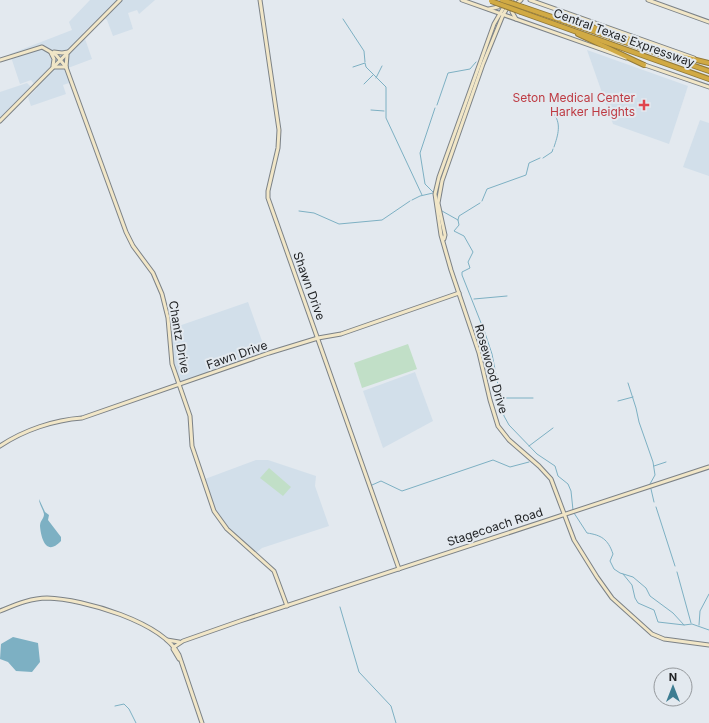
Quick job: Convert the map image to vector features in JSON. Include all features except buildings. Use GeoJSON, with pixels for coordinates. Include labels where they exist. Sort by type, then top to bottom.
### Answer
{"type":"FeatureCollection","features":[{"type":"Feature","properties":{"kind":"highway","name":"Central Texas Expressway"},"geometry":{"type":"LineString","coordinates":[[502,0],[522,10],[567,28],[709,79]]}},
{"type":"Feature","properties":{"kind":"highway","name":"Central Texas Expressway"},"geometry":{"type":"LineString","coordinates":[[489,1],[549,16],[709,71]]}},
{"type":"Feature","properties":{"kind":"highway"},"geometry":{"type":"LineString","coordinates":[[549,16],[603,30],[678,56],[709,63]]}},
{"type":"Feature","properties":{"kind":"highway"},"geometry":{"type":"LineString","coordinates":[[567,28],[644,65]]}},
{"type":"Feature","properties":{"kind":"main road"},"geometry":{"type":"LineString","coordinates":[[0,121],[120,0]]}},
{"type":"Feature","properties":{"kind":"main road","name":"Shawn Drive"},"geometry":{"type":"LineString","coordinates":[[260,0],[279,130],[278,148],[268,191],[268,198],[399,569]]}},
{"type":"Feature","properties":{"kind":"main road"},"geometry":{"type":"LineString","coordinates":[[462,0],[709,87]]}},
{"type":"Feature","properties":{"kind":"main road"},"geometry":{"type":"LineString","coordinates":[[488,10],[498,7],[502,0]]}},
{"type":"Feature","properties":{"kind":"main road","name":"Rosewood Drive"},"geometry":{"type":"LineString","coordinates":[[444,239],[445,235],[438,200],[442,181],[483,64],[508,0]]}},
{"type":"Feature","properties":{"kind":"main road","name":"Rosewood Drive"},"geometry":{"type":"LineString","coordinates":[[512,0],[496,21],[436,187],[435,204],[451,270],[479,353],[490,400],[498,426],[509,440],[548,475],[556,488],[567,513],[574,540],[612,598],[639,624],[652,634],[664,639],[709,645]]}},
{"type":"Feature","properties":{"kind":"main road"},"geometry":{"type":"LineString","coordinates":[[517,20],[512,12],[514,6],[521,0]]}},
{"type":"Feature","properties":{"kind":"main road"},"geometry":{"type":"LineString","coordinates":[[530,0],[709,63]]}},
{"type":"Feature","properties":{"kind":"main road"},"geometry":{"type":"LineString","coordinates":[[648,0],[709,22]]}},
{"type":"Feature","properties":{"kind":"main road"},"geometry":{"type":"LineString","coordinates":[[488,10],[494,15],[496,21]]}},
{"type":"Feature","properties":{"kind":"main road"},"geometry":{"type":"LineString","coordinates":[[499,24],[504,20],[513,18]]}},
{"type":"Feature","properties":{"kind":"main road"},"geometry":{"type":"LineString","coordinates":[[0,60],[38,47],[45,47],[58,53],[68,52]]}},
{"type":"Feature","properties":{"kind":"main road"},"geometry":{"type":"LineString","coordinates":[[51,51],[54,59],[53,68]]}},
{"type":"Feature","properties":{"kind":"main road","name":"Chantz Drive"},"geometry":{"type":"LineString","coordinates":[[51,51],[66,67],[126,232],[133,246],[153,273],[162,294],[168,318],[172,364],[190,416],[192,446],[214,511],[227,529],[274,571],[287,606]]}},
{"type":"Feature","properties":{"kind":"main road"},"geometry":{"type":"LineString","coordinates":[[53,68],[58,66],[66,67],[68,52]]}},
{"type":"Feature","properties":{"kind":"main road","name":"Fawn Drive"},"geometry":{"type":"LineString","coordinates":[[0,446],[13,437],[59,421],[82,418],[318,338],[341,334],[459,293]]}},
{"type":"Feature","properties":{"kind":"main road","name":"Stagecoach Road"},"geometry":{"type":"LineString","coordinates":[[183,641],[709,467]]}},
{"type":"Feature","properties":{"kind":"main road"},"geometry":{"type":"LineString","coordinates":[[0,611],[31,600],[47,598],[65,600],[127,616],[155,631],[174,647],[173,649],[180,659],[202,723]]}},
{"type":"Feature","properties":{"kind":"main road"},"geometry":{"type":"LineString","coordinates":[[166,640],[175,642],[183,641]]}},
{"type":"Feature","properties":{"kind":"main road"},"geometry":{"type":"LineString","coordinates":[[174,647],[183,641]]}},
{"type":"Feature","properties":{"kind":"shaded area"},"geometry":{"type":"Polygon","coordinates":[[[90,0],[155,0],[139,14],[137,10],[128,13],[133,29],[113,36],[107,20],[102,15],[83,33],[92,59],[68,68],[72,82],[63,85],[66,94],[31,106],[28,97],[37,88],[31,80],[20,84],[10,54],[72,30],[69,22],[90,0]]]}},
{"type":"Feature","properties":{"kind":"shaded area","name":"Seton Medical Center Harker Heights"},"geometry":{"type":"Polygon","coordinates":[[[587,50],[688,86],[669,144],[613,124],[587,50]]]}},
{"type":"Feature","properties":{"kind":"shaded area"},"geometry":{"type":"Polygon","coordinates":[[[27,83],[31,87],[0,118],[0,92],[27,83]]]}},
{"type":"Feature","properties":{"kind":"shaded area"},"geometry":{"type":"Polygon","coordinates":[[[700,120],[709,123],[709,176],[683,167],[700,120]]]}},
{"type":"Feature","properties":{"kind":"shaded area"},"geometry":{"type":"Polygon","coordinates":[[[248,302],[266,352],[179,383],[172,360],[170,329],[248,302]]]}},
{"type":"Feature","properties":{"kind":"shaded area"},"geometry":{"type":"Polygon","coordinates":[[[415,372],[433,421],[383,448],[363,391],[415,372]]]}},
{"type":"Feature","properties":{"kind":"shaded area"},"geometry":{"type":"Polygon","coordinates":[[[256,460],[268,460],[316,476],[315,486],[329,526],[262,548],[256,553],[229,529],[218,516],[205,479],[256,460]]]}},
{"type":"Feature","properties":{"kind":"green space"},"geometry":{"type":"Polygon","coordinates":[[[408,344],[417,369],[362,388],[354,363],[408,344]]]}},
{"type":"Feature","properties":{"kind":"green space"},"geometry":{"type":"Polygon","coordinates":[[[269,468],[291,487],[283,496],[260,478],[269,468]]]}},
{"type":"Feature","properties":{"kind":"water"},"geometry":{"type":"Polygon","coordinates":[[[39,499],[45,512],[49,515],[48,520],[61,537],[61,541],[52,547],[45,544],[43,540],[40,524],[44,514],[39,499]]]}},
{"type":"Feature","properties":{"kind":"water"},"geometry":{"type":"Polygon","coordinates":[[[13,637],[38,643],[40,662],[32,672],[16,671],[8,662],[0,659],[1,644],[13,637]]]}},
{"type":"Feature","properties":{"kind":"waterway"},"geometry":{"type":"LineString","coordinates":[[343,19],[364,51],[365,62]]}},
{"type":"Feature","properties":{"kind":"waterway"},"geometry":{"type":"LineString","coordinates":[[437,105],[448,73],[470,69],[476,62]]}},
{"type":"Feature","properties":{"kind":"waterway"},"geometry":{"type":"LineString","coordinates":[[353,67],[365,63],[366,67],[386,87],[386,118],[422,195]]}},
{"type":"Feature","properties":{"kind":"waterway"},"geometry":{"type":"LineString","coordinates":[[376,78],[382,66]]}},
{"type":"Feature","properties":{"kind":"waterway"},"geometry":{"type":"LineString","coordinates":[[364,84],[373,75]]}},
{"type":"Feature","properties":{"kind":"waterway"},"geometry":{"type":"LineString","coordinates":[[434,193],[425,184],[420,153],[435,108]]}},
{"type":"Feature","properties":{"kind":"waterway"},"geometry":{"type":"LineString","coordinates":[[371,110],[384,111]]}},
{"type":"Feature","properties":{"kind":"waterway"},"geometry":{"type":"LineString","coordinates":[[553,113],[558,121],[558,134],[554,147]]}},
{"type":"Feature","properties":{"kind":"waterway"},"geometry":{"type":"LineString","coordinates":[[543,158],[552,152],[553,149]]}},
{"type":"Feature","properties":{"kind":"waterway"},"geometry":{"type":"LineString","coordinates":[[482,201],[487,189],[526,175],[529,163],[540,158]]}},
{"type":"Feature","properties":{"kind":"waterway"},"geometry":{"type":"LineString","coordinates":[[412,200],[420,196],[433,193]]}},
{"type":"Feature","properties":{"kind":"waterway"},"geometry":{"type":"LineString","coordinates":[[299,211],[314,213],[339,224],[382,220],[410,201]]}},
{"type":"Feature","properties":{"kind":"waterway"},"geometry":{"type":"LineString","coordinates":[[458,220],[459,216],[480,203]]}},
{"type":"Feature","properties":{"kind":"waterway"},"geometry":{"type":"LineString","coordinates":[[442,211],[458,220],[459,225],[454,231],[464,236],[473,252],[468,262],[470,268],[462,272],[462,275],[492,354],[504,416],[509,425],[537,454],[555,466],[558,476],[568,484],[571,491],[573,510]]}},
{"type":"Feature","properties":{"kind":"waterway"},"geometry":{"type":"LineString","coordinates":[[474,299],[507,296]]}},
{"type":"Feature","properties":{"kind":"waterway"},"geometry":{"type":"LineString","coordinates":[[628,383],[639,422],[653,462],[655,475],[650,484]]}},
{"type":"Feature","properties":{"kind":"waterway"},"geometry":{"type":"LineString","coordinates":[[618,401],[633,397]]}},
{"type":"Feature","properties":{"kind":"waterway"},"geometry":{"type":"LineString","coordinates":[[501,398],[533,398]]}},
{"type":"Feature","properties":{"kind":"waterway"},"geometry":{"type":"LineString","coordinates":[[529,446],[553,428]]}},
{"type":"Feature","properties":{"kind":"waterway"},"geometry":{"type":"LineString","coordinates":[[372,485],[381,481],[402,491],[493,460],[510,467],[529,462]]}},
{"type":"Feature","properties":{"kind":"waterway"},"geometry":{"type":"LineString","coordinates":[[654,466],[666,462]]}},
{"type":"Feature","properties":{"kind":"waterway"},"geometry":{"type":"LineString","coordinates":[[651,489],[654,502]]}},
{"type":"Feature","properties":{"kind":"waterway"},"geometry":{"type":"LineString","coordinates":[[656,507],[675,566]]}},
{"type":"Feature","properties":{"kind":"waterway"},"geometry":{"type":"LineString","coordinates":[[574,513],[587,533],[600,537],[609,545],[613,554],[610,561],[614,569],[620,573],[633,577],[646,588],[650,596],[673,613],[684,625],[692,624],[709,630]]}},
{"type":"Feature","properties":{"kind":"waterway"},"geometry":{"type":"LineString","coordinates":[[677,572],[691,623]]}},
{"type":"Feature","properties":{"kind":"waterway"},"geometry":{"type":"LineString","coordinates":[[623,574],[632,585],[635,598],[638,603],[654,610],[658,622],[684,625]]}},
{"type":"Feature","properties":{"kind":"waterway"},"geometry":{"type":"LineString","coordinates":[[699,625],[700,611],[709,594]]}},
{"type":"Feature","properties":{"kind":"waterway"},"geometry":{"type":"LineString","coordinates":[[340,607],[359,672],[391,706],[396,723]]}},
{"type":"Feature","properties":{"kind":"waterway"},"geometry":{"type":"LineString","coordinates":[[115,706],[124,704],[129,709],[136,723]]}},
{"type":"Feature","properties":{"kind":"place","name":"Seton Medical Center Harker Heights"},"geometry":{"type":"Point","coordinates":[644,105]}}]}
